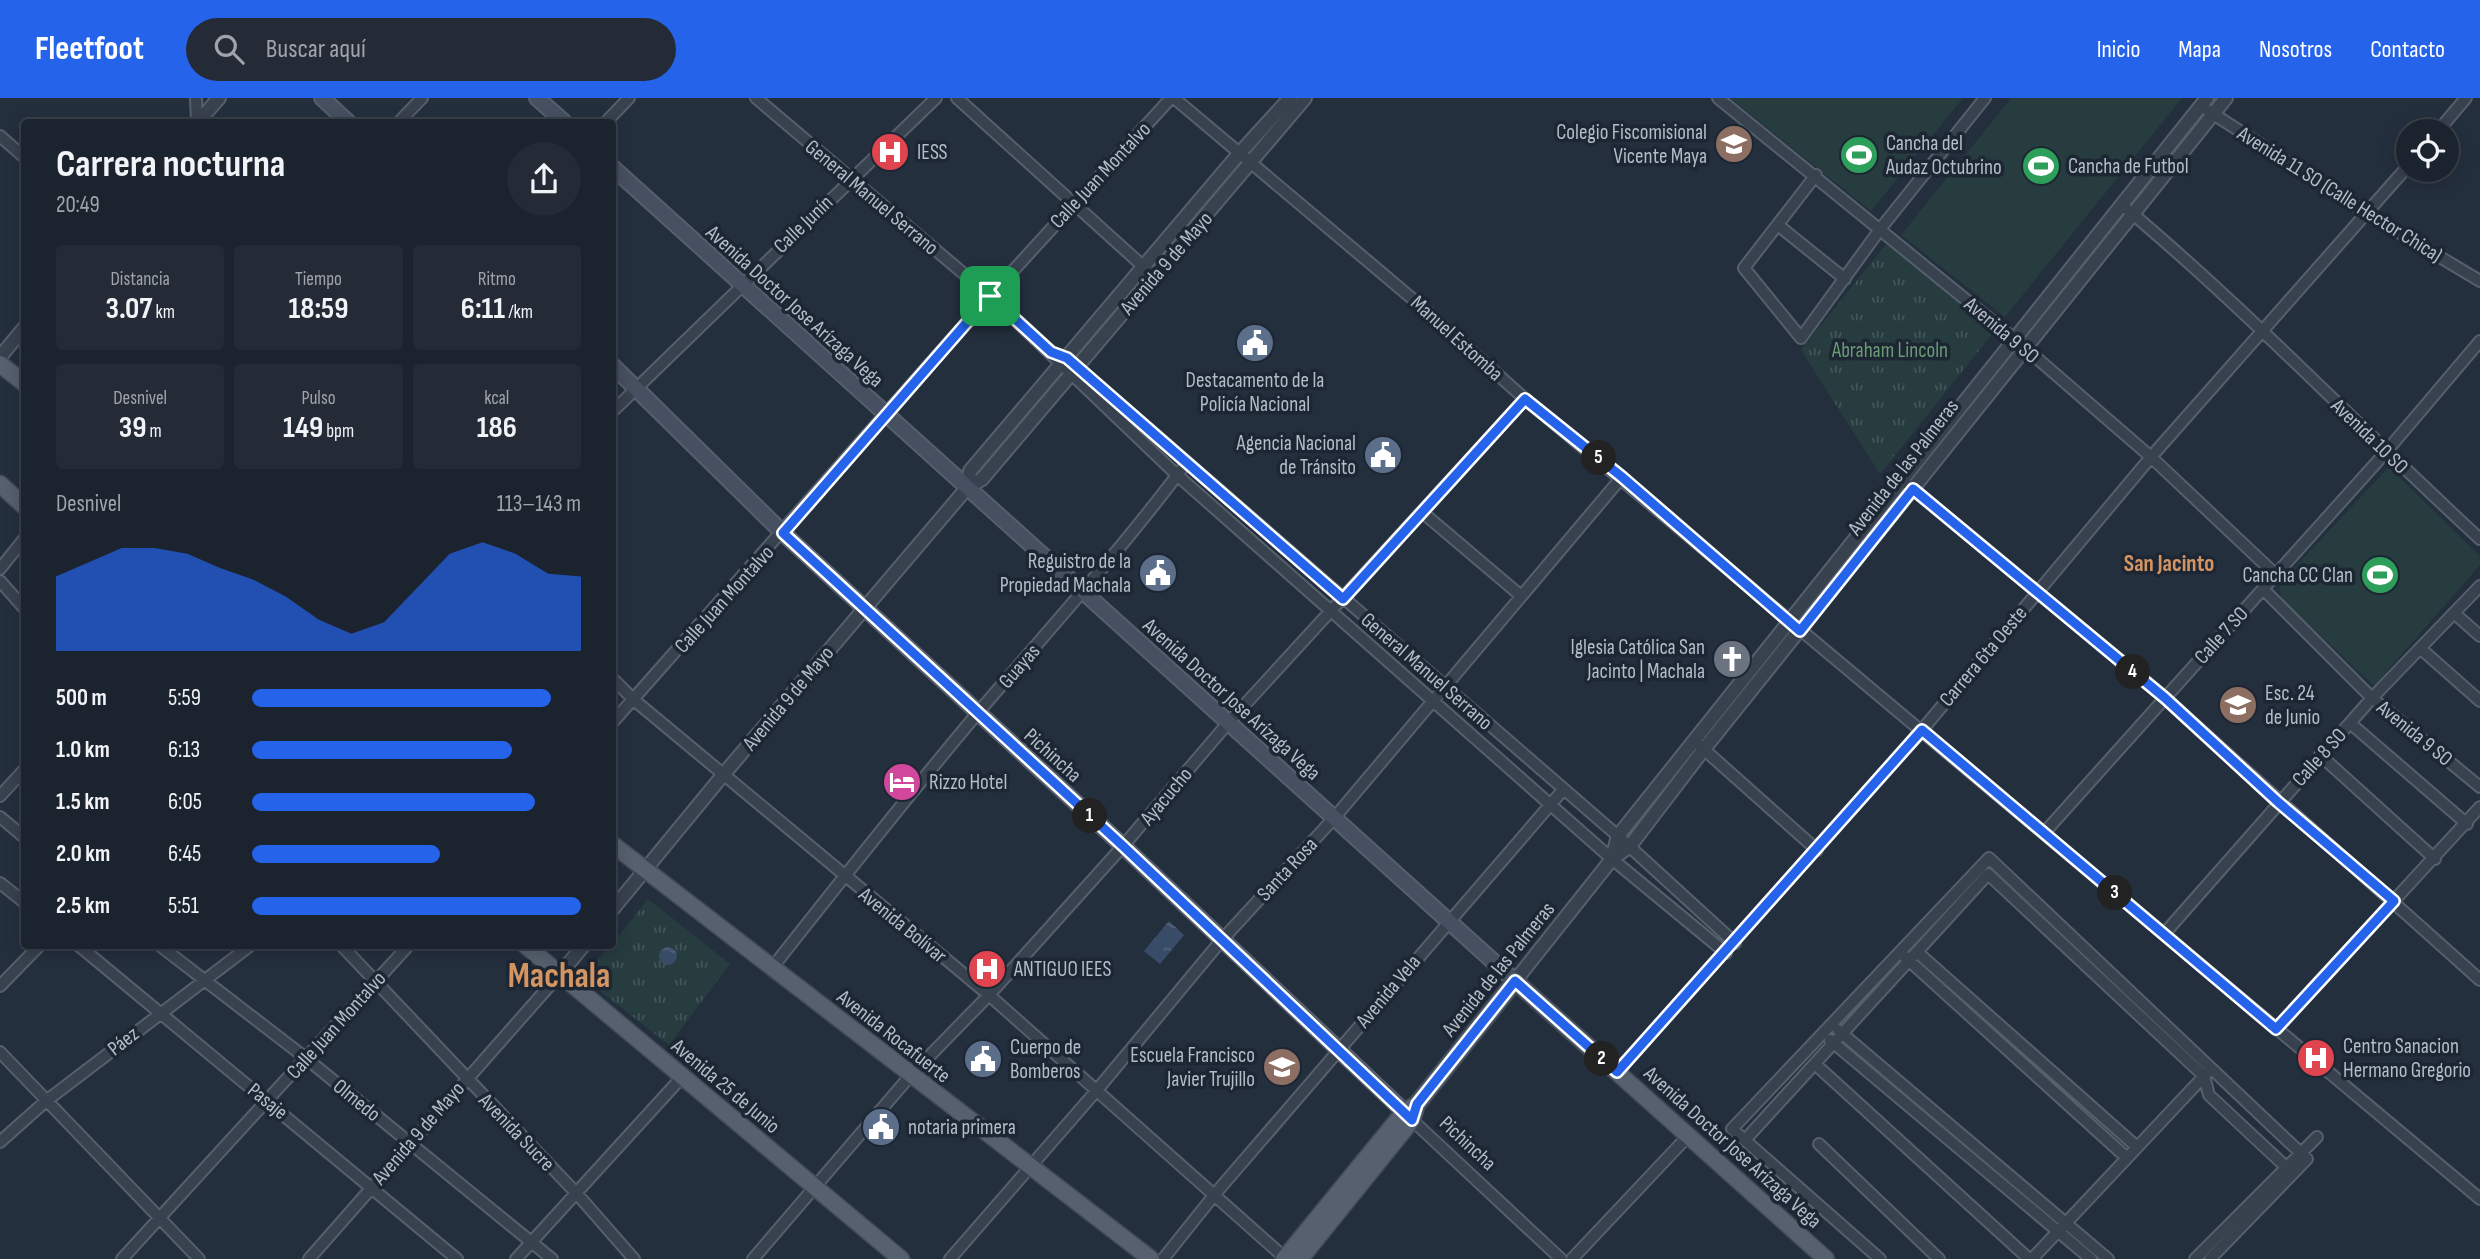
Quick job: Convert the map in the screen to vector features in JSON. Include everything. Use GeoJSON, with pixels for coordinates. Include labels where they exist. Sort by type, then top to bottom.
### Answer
{"type":"FeatureCollection","features":[{"type":"Feature","properties":{"kind":"main road"},"geometry":{"type":"LineString","coordinates":[[322,98],[345,119]]}},
{"type":"Feature","properties":{"kind":"main road"},"geometry":{"type":"LineString","coordinates":[[537,98],[561,119]]}},
{"type":"Feature","properties":{"kind":"main road","name":"Avenida Doctor Jose Arízaga Vega"},"geometry":{"type":"LineString","coordinates":[[616,171],[740,285],[1335,817],[1447,921],[1826,1259]]}},
{"type":"Feature","properties":{"kind":"main road"},"geometry":{"type":"LineString","coordinates":[[0,364],[21,381]]}},
{"type":"Feature","properties":{"kind":"main road","name":"Pichincha"},"geometry":{"type":"LineString","coordinates":[[616,369],[783,533],[977,715],[1123,846],[1220,942],[1338,1051],[1411,1112]]}},
{"type":"Feature","properties":{"kind":"main road"},"geometry":{"type":"LineString","coordinates":[[0,484],[21,503]]}},
{"type":"Feature","properties":{"kind":"main road","name":"Avenida Rocafuerte"},"geometry":{"type":"LineString","coordinates":[[616,847],[1151,1259]]}},
{"type":"Feature","properties":{"kind":"main road","name":"Avenida 25 de Junio"},"geometry":{"type":"LineString","coordinates":[[530,949],[901,1259]]}},
{"type":"Feature","properties":{"kind":"main road","name":"Avenida de las Palmeras"},"geometry":{"type":"LineString","coordinates":[[1289,1259],[1515,981]]}},
{"type":"Feature","properties":{"kind":"street"},"geometry":{"type":"LineString","coordinates":[[196,98],[198,119]]}},
{"type":"Feature","properties":{"kind":"street"},"geometry":{"type":"LineString","coordinates":[[201,119],[219,98]]}},
{"type":"Feature","properties":{"kind":"street"},"geometry":{"type":"LineString","coordinates":[[402,119],[422,98]]}},
{"type":"Feature","properties":{"kind":"street"},"geometry":{"type":"LineString","coordinates":[[609,119],[629,98]]}},
{"type":"Feature","properties":{"kind":"street","name":"General Manuel Serrano"},"geometry":{"type":"LineString","coordinates":[[757,98],[990,296],[1067,366],[1187,462],[1630,846],[1735,943]]}},
{"type":"Feature","properties":{"kind":"street","name":"Calle Junín"},"geometry":{"type":"LineString","coordinates":[[616,408],[850,178],[936,98]]}},
{"type":"Feature","properties":{"kind":"street"},"geometry":{"type":"LineString","coordinates":[[957,98],[1156,277]]}},
{"type":"Feature","properties":{"kind":"street","name":"Calle Juan Montalvo"},"geometry":{"type":"LineString","coordinates":[[616,719],[990,296],[1172,98]]}},
{"type":"Feature","properties":{"kind":"street","name":"Manuel Estomba"},"geometry":{"type":"LineString","coordinates":[[1172,98],[1421,306],[1525,399],[1622,477],[1800,631],[1922,730],[2480,1199]]}},
{"type":"Feature","properties":{"kind":"street","name":"Avenida 9 de Mayo"},"geometry":{"type":"LineString","coordinates":[[616,905],[967,488],[982,479],[1145,268],[1238,155],[1290,98]]}},
{"type":"Feature","properties":{"kind":"street","name":"Avenida 9 de Mayo"},"geometry":{"type":"LineString","coordinates":[[1067,366],[1156,277],[1305,98]]}},
{"type":"Feature","properties":{"kind":"street","name":"Avenida 9 SO"},"geometry":{"type":"LineString","coordinates":[[1718,98],[1816,175],[2020,344],[2151,457],[2275,574]]}},
{"type":"Feature","properties":{"kind":"street"},"geometry":{"type":"LineString","coordinates":[[1816,175],[1744,268],[1801,338],[1881,228],[1985,98]]}},
{"type":"Feature","properties":{"kind":"street","name":"Avenida de las Palmeras"},"geometry":{"type":"LineString","coordinates":[[2127,209],[2225,98]]}},
{"type":"Feature","properties":{"kind":"street"},"geometry":{"type":"LineString","coordinates":[[2448,119],[2466,98]]}},
{"type":"Feature","properties":{"kind":"street","name":"Avenida de las Palmeras"},"geometry":{"type":"LineString","coordinates":[[1612,859],[1618,836],[1800,631],[1913,489],[2020,344],[2127,209],[2204,102]]}},
{"type":"Feature","properties":{"kind":"street","name":"Avenida 11 SO (Calle Hector Chica)"},"geometry":{"type":"LineString","coordinates":[[2204,102],[2213,113],[2368,214],[2480,281]]}},
{"type":"Feature","properties":{"kind":"street"},"geometry":{"type":"LineString","coordinates":[[2,139],[21,155]]}},
{"type":"Feature","properties":{"kind":"street","name":"Carrera 6ta Oeste"},"geometry":{"type":"LineString","coordinates":[[1617,1072],[1735,943],[1922,730],[2151,457],[2396,180]]}},
{"type":"Feature","properties":{"kind":"street","name":"Avenida 10 SO"},"geometry":{"type":"LineString","coordinates":[[2127,209],[2262,330],[2385,453],[2480,539]]}},
{"type":"Feature","properties":{"kind":"street"},"geometry":{"type":"LineString","coordinates":[[1779,226],[1845,279]]}},
{"type":"Feature","properties":{"kind":"street"},"geometry":{"type":"LineString","coordinates":[[0,357],[21,332]]}},
{"type":"Feature","properties":{"kind":"street","name":"Calle 7 SO"},"geometry":{"type":"LineString","coordinates":[[2044,833],[2385,453],[2480,341]]}},
{"type":"Feature","properties":{"kind":"street","name":"Avenida de las Palmeras"},"geometry":{"type":"LineString","coordinates":[[1515,981],[1612,859],[1630,846],[1789,619],[1851,548],[1902,480],[2020,344]]}},
{"type":"Feature","properties":{"kind":"street","name":"General Manuel Serrano"},"geometry":{"type":"LineString","coordinates":[[1067,366],[1177,475],[1612,859],[1726,953]]}},
{"type":"Feature","properties":{"kind":"street","name":"Ayacucho"},"geometry":{"type":"LineString","coordinates":[[753,1259],[910,1076],[989,995],[1123,846],[1228,723],[1525,399]]}},
{"type":"Feature","properties":{"kind":"street","name":"Guayas"},"geometry":{"type":"LineString","coordinates":[[772,968],[844,876],[977,715],[1083,593],[1187,462]]}},
{"type":"Feature","properties":{"kind":"street","name":"Santa Rosa"},"geometry":{"type":"LineString","coordinates":[[950,1259],[1097,1090],[1220,942],[1335,817],[1622,477]]}},
{"type":"Feature","properties":{"kind":"street"},"geometry":{"type":"LineString","coordinates":[[1902,480],[2165,698],[2278,802],[2394,901],[2480,980]]}},
{"type":"Feature","properties":{"kind":"street"},"geometry":{"type":"LineString","coordinates":[[1422,512],[1520,595]]}},
{"type":"Feature","properties":{"kind":"street"},"geometry":{"type":"LineString","coordinates":[[0,569],[21,543]]}},
{"type":"Feature","properties":{"kind":"street"},"geometry":{"type":"LineString","coordinates":[[0,581],[21,605]]}},
{"type":"Feature","properties":{"kind":"street","name":"Calle 8 SO"},"geometry":{"type":"LineString","coordinates":[[2164,934],[2320,755],[2480,586]]}},
{"type":"Feature","properties":{"kind":"street","name":"Avenida 9 SO"},"geometry":{"type":"LineString","coordinates":[[2263,589],[2372,698],[2480,787]]}},
{"type":"Feature","properties":{"kind":"street"},"geometry":{"type":"LineString","coordinates":[[2454,613],[2480,636]]}},
{"type":"Feature","properties":{"kind":"street"},"geometry":{"type":"LineString","coordinates":[[2420,648],[2480,701]]}},
{"type":"Feature","properties":{"kind":"street","name":"Avenida Bolívar"},"geometry":{"type":"LineString","coordinates":[[616,682],[634,701],[989,995],[1289,1259]]}},
{"type":"Feature","properties":{"kind":"street"},"geometry":{"type":"LineString","coordinates":[[2350,723],[2467,824]]}},
{"type":"Feature","properties":{"kind":"street"},"geometry":{"type":"LineString","coordinates":[[1699,745],[1817,850]]}},
{"type":"Feature","properties":{"kind":"street"},"geometry":{"type":"LineString","coordinates":[[2320,755],[2435,859]]}},
{"type":"Feature","properties":{"kind":"street"},"geometry":{"type":"LineString","coordinates":[[0,796],[21,772]]}},
{"type":"Feature","properties":{"kind":"street","name":"Avenida Vela"},"geometry":{"type":"LineString","coordinates":[[1163,1259],[1214,1194],[1447,921],[1563,790]]}},
{"type":"Feature","properties":{"kind":"street"},"geometry":{"type":"LineString","coordinates":[[2276,1029],[2480,807]]}},
{"type":"Feature","properties":{"kind":"street"},"geometry":{"type":"LineString","coordinates":[[0,817],[21,834]]}},
{"type":"Feature","properties":{"kind":"street"},"geometry":{"type":"LineString","coordinates":[[1880,1259],[1732,1129],[1989,858],[2207,1073],[2209,1095],[2286,1167]]}},
{"type":"Feature","properties":{"kind":"street"},"geometry":{"type":"LineString","coordinates":[[1745,1140],[1989,874],[2207,1073],[2306,1159],[2210,1259]]}},
{"type":"Feature","properties":{"kind":"street"},"geometry":{"type":"LineString","coordinates":[[0,883],[21,900]]}},
{"type":"Feature","properties":{"kind":"street"},"geometry":{"type":"LineString","coordinates":[[0,986],[36,949]]}},
{"type":"Feature","properties":{"kind":"street","name":"Pasaje"},"geometry":{"type":"LineString","coordinates":[[83,949],[457,1259]]}},
{"type":"Feature","properties":{"kind":"street","name":"Olmedo"},"geometry":{"type":"LineString","coordinates":[[164,949],[307,1059],[552,1259]]}},
{"type":"Feature","properties":{"kind":"street","name":"Páez"},"geometry":{"type":"LineString","coordinates":[[0,1142],[46,1101],[245,949]]}},
{"type":"Feature","properties":{"kind":"street","name":"Avenida Sucre"},"geometry":{"type":"LineString","coordinates":[[345,949],[578,1195],[634,1259]]}},
{"type":"Feature","properties":{"kind":"street","name":"Calle Juan Montalvo"},"geometry":{"type":"LineString","coordinates":[[122,1259],[405,949]]}},
{"type":"Feature","properties":{"kind":"street","name":"Avenida 9 de Mayo"},"geometry":{"type":"LineString","coordinates":[[309,1259],[581,949]]}},
{"type":"Feature","properties":{"kind":"street"},"geometry":{"type":"LineString","coordinates":[[1899,952],[2127,1158]]}},
{"type":"Feature","properties":{"kind":"street"},"geometry":{"type":"LineString","coordinates":[[1917,952],[2137,1147]]}},
{"type":"Feature","properties":{"kind":"street"},"geometry":{"type":"LineString","coordinates":[[1831,1024],[2062,1227],[2091,1259]]}},
{"type":"Feature","properties":{"kind":"street"},"geometry":{"type":"LineString","coordinates":[[1823,1033],[2062,1227],[2108,1259]]}},
{"type":"Feature","properties":{"kind":"street"},"geometry":{"type":"LineString","coordinates":[[0,1052],[199,1259]]}},
{"type":"Feature","properties":{"kind":"street"},"geometry":{"type":"LineString","coordinates":[[1815,1063],[2031,1259],[2207,1073]]}},
{"type":"Feature","properties":{"kind":"street"},"geometry":{"type":"LineString","coordinates":[[516,1259],[578,1195],[682,1077]]}},
{"type":"Feature","properties":{"kind":"street","name":"Pichincha"},"geometry":{"type":"LineString","coordinates":[[1411,1112],[1561,1259]]}},
{"type":"Feature","properties":{"kind":"street"},"geometry":{"type":"LineString","coordinates":[[1572,1259],[1689,1135]]}},
{"type":"Feature","properties":{"kind":"street"},"geometry":{"type":"LineString","coordinates":[[2195,1259],[2317,1137]]}},
{"type":"Feature","properties":{"kind":"street"},"geometry":{"type":"LineString","coordinates":[[1819,1144],[1939,1259]]}},
{"type":"Feature","properties":{"kind":"green space","name":"Cancha del Audaz Octubrino"},"geometry":{"type":"Polygon","coordinates":[[[1730,98],[1963,98],[1871,211],[1730,98]]]}},
{"type":"Feature","properties":{"kind":"green space","name":"Cancha de Futbol"},"geometry":{"type":"Polygon","coordinates":[[[2011,98],[2182,98],[2005,317],[1901,235],[2011,98]]]}},
{"type":"Feature","properties":{"kind":"green space","name":"Abraham Lincoln"},"geometry":{"type":"Polygon","coordinates":[[[1888,242],[1993,333],[1880,474],[1801,350],[1888,242]]]}},
{"type":"Feature","properties":{"kind":"green space","name":"Cancha CC Clan"},"geometry":{"type":"Polygon","coordinates":[[[2389,467],[2480,556],[2480,565],[2374,686],[2281,598],[2279,584],[2389,467]]]}},
{"type":"Feature","properties":{"kind":"green space"},"geometry":{"type":"Polygon","coordinates":[[[648,899],[730,964],[669,1045],[595,987],[594,963],[608,949],[616,949],[616,940],[648,899]]]}},
{"type":"Feature","properties":{"kind":"water"},"geometry":{"type":"Polygon","coordinates":[[[1169,921],[1184,935],[1160,964],[1144,951],[1169,921]]]}},
{"type":"Feature","properties":{"kind":"water"},"geometry":{"type":"Polygon","coordinates":[[[668,947],[674,950],[677,956],[674,962],[668,965],[662,962],[659,956],[662,950],[668,947]]]}},
{"type":"Feature","properties":{"kind":"place","name":"Colegio Fiscomisional Vicente Maya"},"geometry":{"type":"Point","coordinates":[1734,144]}},
{"type":"Feature","properties":{"kind":"place","name":"IESS"},"geometry":{"type":"Point","coordinates":[890,152]}},
{"type":"Feature","properties":{"kind":"place","name":"Cancha del Audaz Octubrino"},"geometry":{"type":"Point","coordinates":[1859,155]}},
{"type":"Feature","properties":{"kind":"place","name":"Cancha de Futbol"},"geometry":{"type":"Point","coordinates":[2041,166]}},
{"type":"Feature","properties":{"kind":"place","name":"Destacamento de la Policía Nacional"},"geometry":{"type":"Point","coordinates":[1255,343]}},
{"type":"Feature","properties":{"kind":"place","name":"Agencia Nacional de Tránsito"},"geometry":{"type":"Point","coordinates":[1383,455]}},
{"type":"Feature","properties":{"kind":"place","name":"Reguistro de la Propiedad Machala"},"geometry":{"type":"Point","coordinates":[1158,573]}},
{"type":"Feature","properties":{"kind":"place","name":"Cancha CC Clan"},"geometry":{"type":"Point","coordinates":[2380,575]}},
{"type":"Feature","properties":{"kind":"place","name":"Iglesia Católica San Jacinto | Machala"},"geometry":{"type":"Point","coordinates":[1732,659]}},
{"type":"Feature","properties":{"kind":"place","name":"Esc. 24 de Junio"},"geometry":{"type":"Point","coordinates":[2238,705]}},
{"type":"Feature","properties":{"kind":"place","name":"Rizzo Hotel"},"geometry":{"type":"Point","coordinates":[902,782]}},
{"type":"Feature","properties":{"kind":"place","name":"ANTIGUO IEES"},"geometry":{"type":"Point","coordinates":[987,969]}},
{"type":"Feature","properties":{"kind":"place","name":"Centro Sanacion Hermano Gregorio"},"geometry":{"type":"Point","coordinates":[2316,1058]}},
{"type":"Feature","properties":{"kind":"place","name":"Cuerpo de Bomberos"},"geometry":{"type":"Point","coordinates":[983,1059]}},
{"type":"Feature","properties":{"kind":"place","name":"Escuela Francisco Javier Trujillo"},"geometry":{"type":"Point","coordinates":[1282,1067]}},
{"type":"Feature","properties":{"kind":"place","name":"notaria primera"},"geometry":{"type":"Point","coordinates":[881,1127]}},
{"type":"Feature","properties":{"kind":"district","name":"San Jacinto"},"geometry":{"type":"Point","coordinates":[2169,563]}},
{"type":"Feature","properties":{"kind":"district","name":"Machala"},"geometry":{"type":"Point","coordinates":[559,975]}},
{"type":"Feature","properties":{"kind":"route"},"geometry":{"type":"LineString","coordinates":[[990,296],[1051,352],[1067,358],[1343,599],[1525,399],[1622,477],[1800,631],[1913,489],[2165,698],[2278,802],[2394,901],[2276,1029],[1922,730],[1726,953],[1617,1072],[1515,981],[1417,1104],[1412,1120],[1220,942],[1123,846],[977,715],[783,533],[990,296]]}}]}
